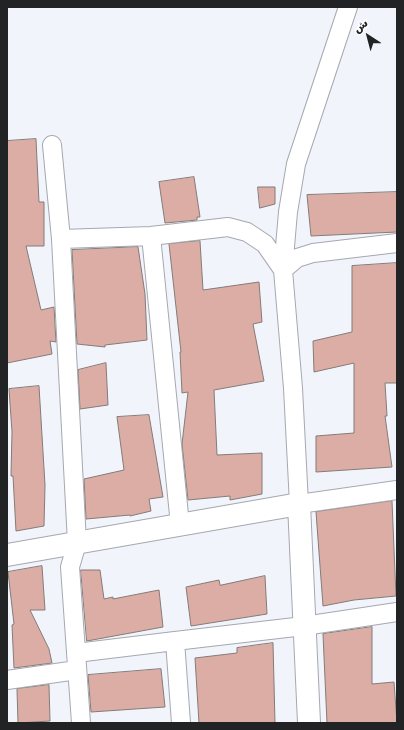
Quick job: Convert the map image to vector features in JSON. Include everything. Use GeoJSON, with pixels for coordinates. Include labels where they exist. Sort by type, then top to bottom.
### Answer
{"type":"FeatureCollection","features":[{"type":"Feature","properties":{"kind":"street"},"geometry":{"type":"LineString","coordinates":[[309,723],[293,388],[283,270],[288,212],[296,164],[348,7]]}},
{"type":"Feature","properties":{"kind":"street"},"geometry":{"type":"LineString","coordinates":[[52,145],[61,239],[77,543],[70,566],[81,723]]}},
{"type":"Feature","properties":{"kind":"street"},"geometry":{"type":"LineString","coordinates":[[61,239],[151,236],[228,227],[247,232],[265,244],[283,270]]}},
{"type":"Feature","properties":{"kind":"street"},"geometry":{"type":"LineString","coordinates":[[151,236],[180,525]]}},
{"type":"Feature","properties":{"kind":"street"},"geometry":{"type":"LineString","coordinates":[[283,270],[297,258],[313,252],[397,243]]}},
{"type":"Feature","properties":{"kind":"street"},"geometry":{"type":"LineString","coordinates":[[7,555],[299,504],[397,490]]}},
{"type":"Feature","properties":{"kind":"street"},"geometry":{"type":"LineString","coordinates":[[7,680],[77,661],[175,641],[304,626],[397,612]]}},
{"type":"Feature","properties":{"kind":"street"},"geometry":{"type":"LineString","coordinates":[[175,641],[180,723]]}},
{"type":"Feature","properties":{"kind":"building"},"geometry":{"type":"Polygon","coordinates":[[[36,139],[39,202],[44,202],[44,246],[26,246],[41,310],[54,307],[56,342],[50,341],[52,354],[7,363],[7,141],[36,139]]]}},
{"type":"Feature","properties":{"kind":"building"},"geometry":{"type":"Polygon","coordinates":[[[194,177],[200,217],[197,217],[197,220],[165,223],[159,182],[194,177]]]}},
{"type":"Feature","properties":{"kind":"building"},"geometry":{"type":"Polygon","coordinates":[[[258,187],[275,187],[275,204],[260,208],[258,187]]]}},
{"type":"Feature","properties":{"kind":"building"},"geometry":{"type":"Polygon","coordinates":[[[397,192],[397,232],[311,236],[307,195],[397,192]]]}},
{"type":"Feature","properties":{"kind":"building"},"geometry":{"type":"Polygon","coordinates":[[[200,241],[203,290],[259,282],[262,322],[253,324],[264,381],[214,390],[217,455],[262,453],[262,494],[230,500],[230,496],[188,500],[182,444],[188,392],[182,393],[181,352],[169,244],[200,241]]]}},
{"type":"Feature","properties":{"kind":"building"},"geometry":{"type":"Polygon","coordinates":[[[138,247],[145,294],[147,340],[105,345],[105,347],[77,344],[72,250],[138,247]]]}},
{"type":"Feature","properties":{"kind":"building"},"geometry":{"type":"Polygon","coordinates":[[[397,263],[397,383],[385,383],[387,416],[385,416],[392,467],[316,472],[316,436],[354,433],[354,363],[314,372],[313,341],[352,332],[352,266],[397,263]]]}},
{"type":"Feature","properties":{"kind":"building"},"geometry":{"type":"Polygon","coordinates":[[[106,363],[108,405],[80,409],[78,370],[106,363]]]}},
{"type":"Feature","properties":{"kind":"building"},"geometry":{"type":"Polygon","coordinates":[[[39,386],[45,485],[44,526],[16,531],[13,476],[11,476],[12,432],[9,389],[39,386]]]}},
{"type":"Feature","properties":{"kind":"building"},"geometry":{"type":"Polygon","coordinates":[[[149,415],[163,497],[149,499],[151,511],[130,516],[86,519],[84,479],[124,470],[117,417],[149,415]]]}},
{"type":"Feature","properties":{"kind":"building"},"geometry":{"type":"Polygon","coordinates":[[[392,501],[396,596],[354,600],[323,606],[316,512],[392,501]]]}},
{"type":"Feature","properties":{"kind":"building"},"geometry":{"type":"Polygon","coordinates":[[[42,566],[45,610],[30,610],[49,649],[52,663],[14,668],[12,625],[14,624],[8,572],[42,566]]]}},
{"type":"Feature","properties":{"kind":"building"},"geometry":{"type":"Polygon","coordinates":[[[81,570],[100,570],[104,599],[113,597],[113,599],[159,590],[163,627],[87,641],[81,570]]]}},
{"type":"Feature","properties":{"kind":"building"},"geometry":{"type":"Polygon","coordinates":[[[265,576],[267,614],[191,626],[186,587],[219,580],[220,585],[265,576]]]}},
{"type":"Feature","properties":{"kind":"building"},"geometry":{"type":"Polygon","coordinates":[[[372,627],[372,684],[394,682],[397,723],[327,723],[323,634],[372,627]]]}},
{"type":"Feature","properties":{"kind":"building"},"geometry":{"type":"Polygon","coordinates":[[[273,643],[275,723],[199,723],[195,658],[237,653],[237,648],[273,643]]]}},
{"type":"Feature","properties":{"kind":"building"},"geometry":{"type":"Polygon","coordinates":[[[161,669],[165,707],[91,712],[88,675],[161,669]]]}},
{"type":"Feature","properties":{"kind":"building"},"geometry":{"type":"Polygon","coordinates":[[[49,685],[50,721],[18,723],[17,689],[49,685]]]}}]}
